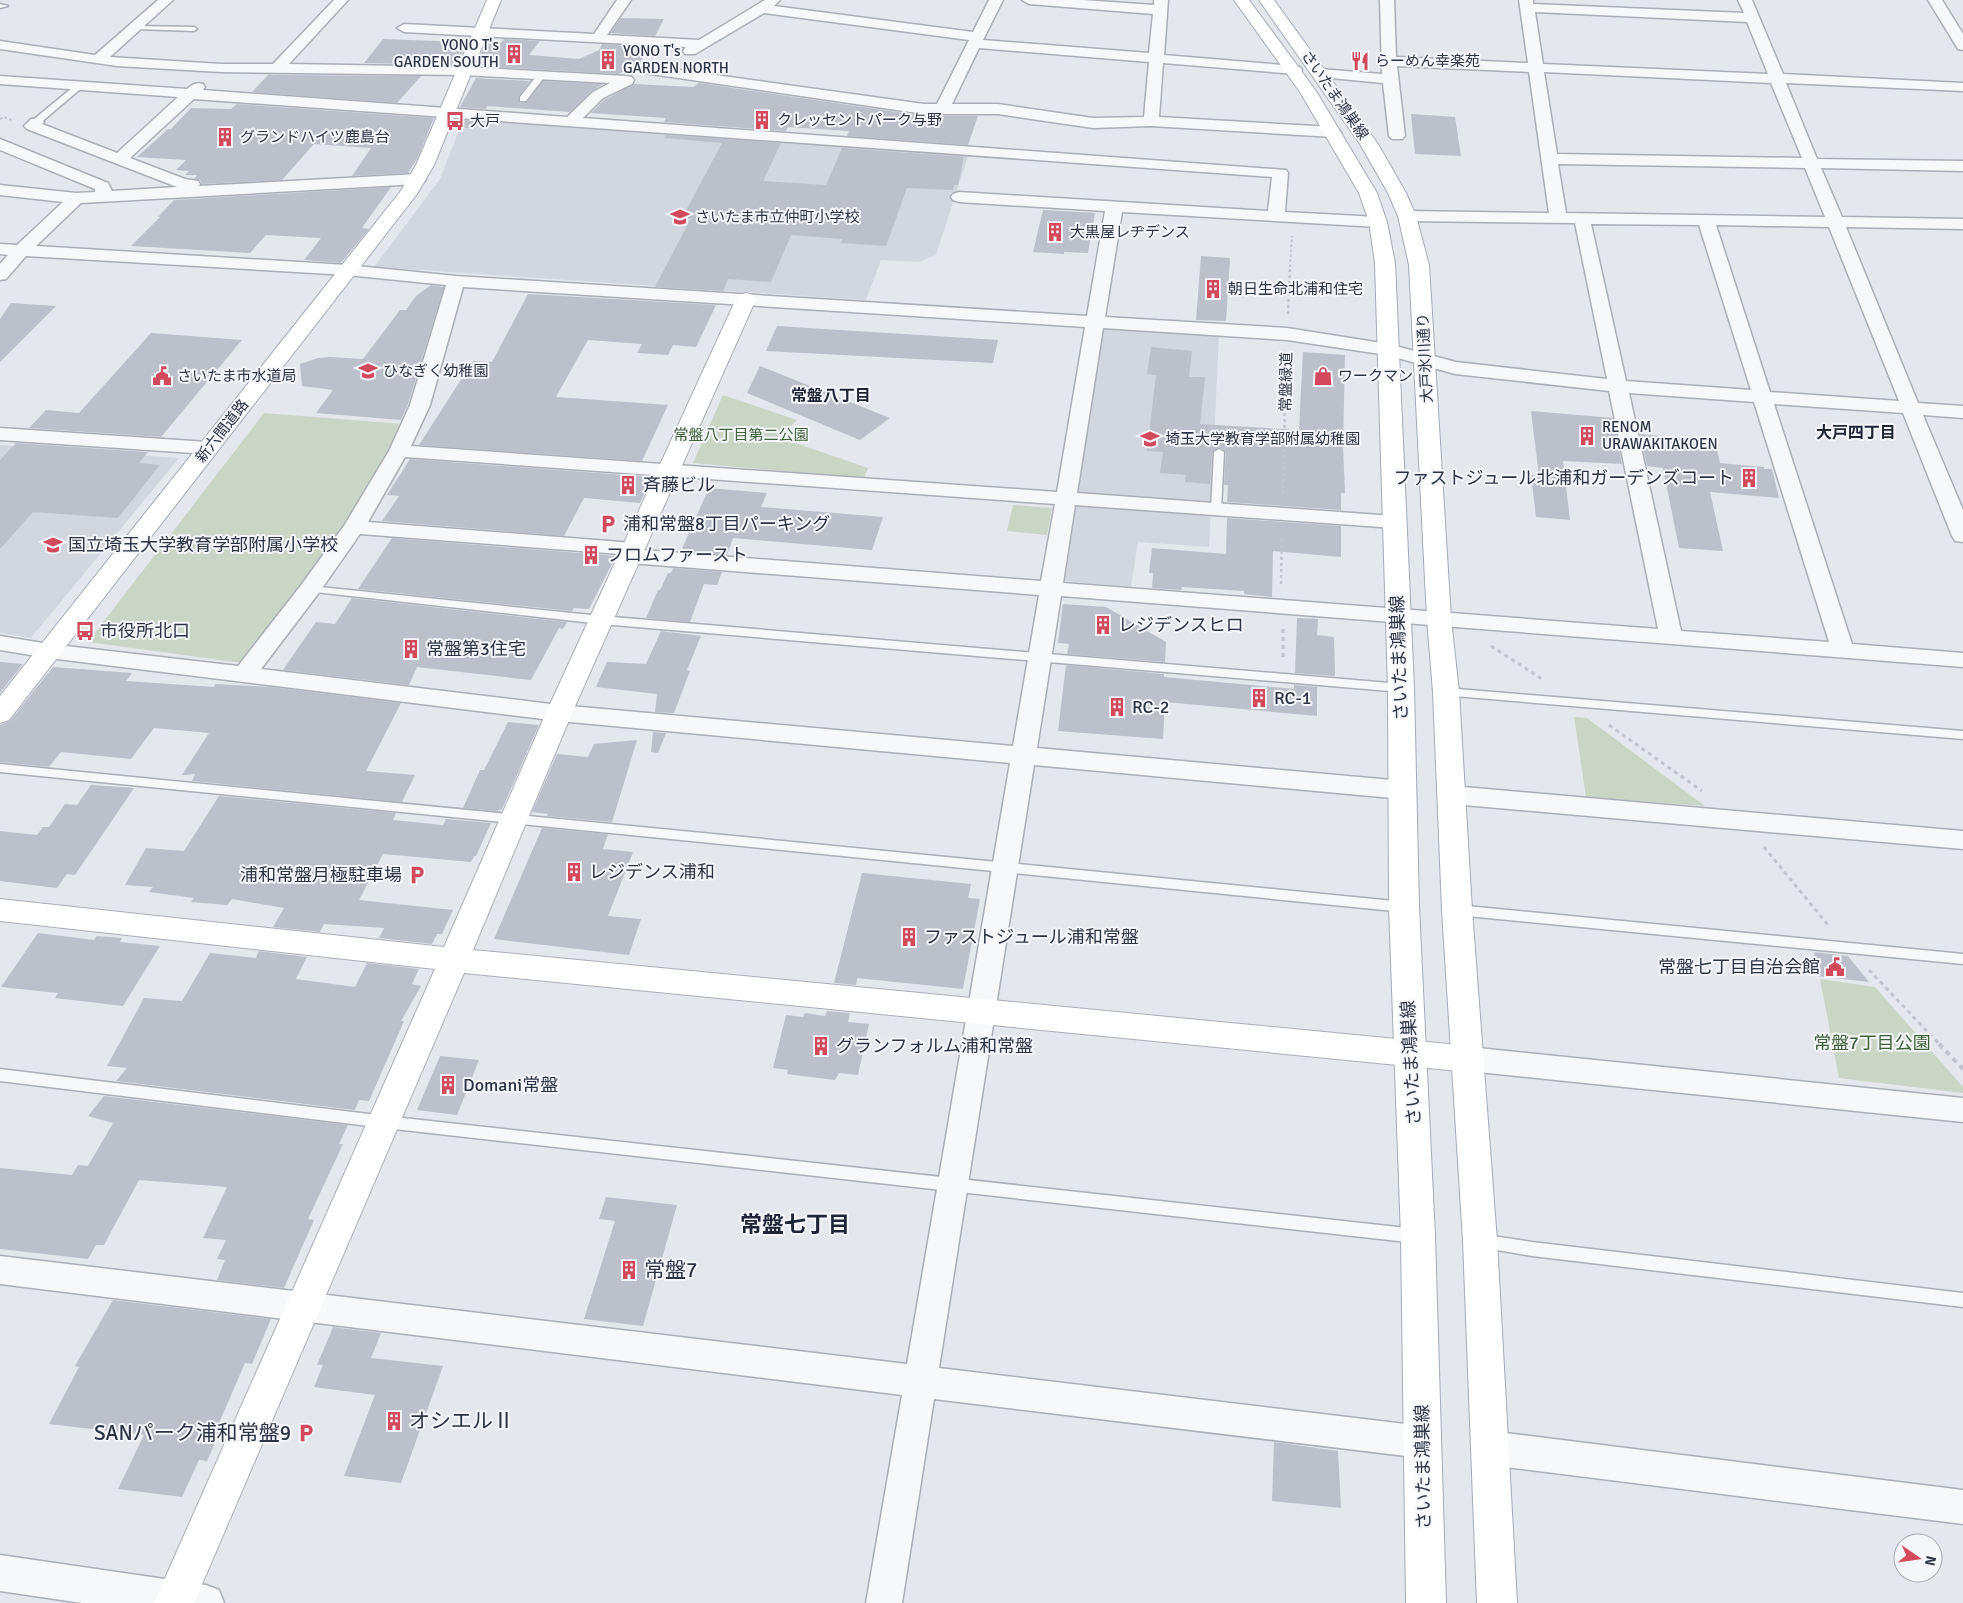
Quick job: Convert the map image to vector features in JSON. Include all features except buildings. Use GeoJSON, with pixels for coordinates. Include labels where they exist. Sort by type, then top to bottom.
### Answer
{"type":"FeatureCollection","features":[{"type":"Feature","properties":{"kind":"main road","name":"新六間道路"},"geometry":{"type":"LineString","coordinates":[[0,714],[418,179],[462,71],[494,0]]}},
{"type":"Feature","properties":{"kind":"main road","name":"さいたま鴻巣線"},"geometry":{"type":"LineString","coordinates":[[1241,0],[1295,70],[1368,193]]}},
{"type":"Feature","properties":{"kind":"main road","name":"さいたま鴻巣線"},"geometry":{"type":"LineString","coordinates":[[1266,0],[1369,144],[1397,193]]}},
{"type":"Feature","properties":{"kind":"main road","name":"大戸氷川通り"},"geometry":{"type":"LineString","coordinates":[[1368,193],[1378,222],[1388,292],[1388,350],[1394,522]]}},
{"type":"Feature","properties":{"kind":"main road","name":"大戸氷川通り"},"geometry":{"type":"LineString","coordinates":[[1397,193],[1407,216],[1419,265],[1439,619]]}},
{"type":"Feature","properties":{"kind":"main road"},"geometry":{"type":"LineString","coordinates":[[186,1602],[304,1307],[516,819],[559,713],[746,299]]}},
{"type":"Feature","properties":{"kind":"main road","name":"さいたま鴻巣線"},"geometry":{"type":"LineString","coordinates":[[1394,522],[1403,790],[1404,907],[1418,1236],[1426,1603]]}},
{"type":"Feature","properties":{"kind":"main road"},"geometry":{"type":"LineString","coordinates":[[1439,619],[1446,692],[1457,910],[1469,1059],[1480,1241],[1497,1603]]}},
{"type":"Feature","properties":{"kind":"main road"},"geometry":{"type":"LineString","coordinates":[[0,910],[454,960],[1469,1059]]}},
{"type":"Feature","properties":{"kind":"street"},"geometry":{"type":"LineString","coordinates":[[99,60],[166,0]]}},
{"type":"Feature","properties":{"kind":"street"},"geometry":{"type":"LineString","coordinates":[[278,68],[341,0]]}},
{"type":"Feature","properties":{"kind":"street"},"geometry":{"type":"LineString","coordinates":[[598,38],[624,0]]}},
{"type":"Feature","properties":{"kind":"street"},"geometry":{"type":"LineString","coordinates":[[942,109],[996,0]]}},
{"type":"Feature","properties":{"kind":"street"},"geometry":{"type":"LineString","coordinates":[[1029,0],[1161,5],[1151,121]]}},
{"type":"Feature","properties":{"kind":"street"},"geometry":{"type":"LineString","coordinates":[[1387,0],[1390,78],[1397,136]]}},
{"type":"Feature","properties":{"kind":"street"},"geometry":{"type":"LineString","coordinates":[[1745,0],[1963,536]]}},
{"type":"Feature","properties":{"kind":"street"},"geometry":{"type":"LineString","coordinates":[[1935,0],[1963,46]]}},
{"type":"Feature","properties":{"kind":"street"},"geometry":{"type":"LineString","coordinates":[[571,121],[598,95],[704,44],[767,4],[976,40],[1156,59],[1295,70]]}},
{"type":"Feature","properties":{"kind":"street"},"geometry":{"type":"LineString","coordinates":[[1558,218],[1527,4],[1752,18]]}},
{"type":"Feature","properties":{"kind":"street"},"geometry":{"type":"LineString","coordinates":[[404,28],[704,44]]}},
{"type":"Feature","properties":{"kind":"street"},"geometry":{"type":"LineString","coordinates":[[0,45],[99,60],[221,68],[462,71],[627,80]]}},
{"type":"Feature","properties":{"kind":"street"},"geometry":{"type":"LineString","coordinates":[[1390,61],[1963,87]]}},
{"type":"Feature","properties":{"kind":"street"},"geometry":{"type":"LineString","coordinates":[[119,160],[191,93],[221,68]]}},
{"type":"Feature","properties":{"kind":"street"},"geometry":{"type":"LineString","coordinates":[[651,70],[924,109],[998,109],[1093,123],[1151,121],[1333,132]]}},
{"type":"Feature","properties":{"kind":"street"},"geometry":{"type":"LineString","coordinates":[[1320,73],[1390,78]]}},
{"type":"Feature","properties":{"kind":"street"},"geometry":{"type":"LineString","coordinates":[[0,80],[1280,173],[1276,216]]}},
{"type":"Feature","properties":{"kind":"street"},"geometry":{"type":"LineString","coordinates":[[36,122],[32,126],[183,184],[331,176],[357,182]]}},
{"type":"Feature","properties":{"kind":"street"},"geometry":{"type":"LineString","coordinates":[[2,148],[102,186],[105,196]]}},
{"type":"Feature","properties":{"kind":"street"},"geometry":{"type":"LineString","coordinates":[[1549,159],[1963,166]]}},
{"type":"Feature","properties":{"kind":"street"},"geometry":{"type":"LineString","coordinates":[[0,190],[76,198],[418,179]]}},
{"type":"Feature","properties":{"kind":"street"},"geometry":{"type":"LineString","coordinates":[[960,197],[1378,222]]}},
{"type":"Feature","properties":{"kind":"street"},"geometry":{"type":"LineString","coordinates":[[0,275],[21,250],[76,198]]}},
{"type":"Feature","properties":{"kind":"street"},"geometry":{"type":"LineString","coordinates":[[884,1603],[954,1185],[1064,500],[1114,206]]}},
{"type":"Feature","properties":{"kind":"street"},"geometry":{"type":"LineString","coordinates":[[1407,216],[1835,222],[1958,228]]}},
{"type":"Feature","properties":{"kind":"street"},"geometry":{"type":"LineString","coordinates":[[1582,218],[1671,637]]}},
{"type":"Feature","properties":{"kind":"street"},"geometry":{"type":"LineString","coordinates":[[1706,220],[1843,651]]}},
{"type":"Feature","properties":{"kind":"street"},"geometry":{"type":"LineString","coordinates":[[0,249],[347,270],[456,281],[1287,334],[1388,350],[1455,368],[1618,386],[1963,412]]}},
{"type":"Feature","properties":{"kind":"street"},"geometry":{"type":"LineString","coordinates":[[244,675],[310,589],[354,527],[399,451],[420,405],[456,281]]}},
{"type":"Feature","properties":{"kind":"street"},"geometry":{"type":"LineString","coordinates":[[0,434],[208,448]]}},
{"type":"Feature","properties":{"kind":"street"},"geometry":{"type":"LineString","coordinates":[[399,451],[1064,500],[1394,522]]}},
{"type":"Feature","properties":{"kind":"street"},"geometry":{"type":"LineString","coordinates":[[354,527],[1051,590],[1282,615],[1398,616],[1963,660]]}},
{"type":"Feature","properties":{"kind":"street"},"geometry":{"type":"LineString","coordinates":[[0,643],[49,651],[559,713],[1403,790]]}},
{"type":"Feature","properties":{"kind":"street"},"geometry":{"type":"LineString","coordinates":[[1452,795],[1963,840]]}},
{"type":"Feature","properties":{"kind":"street"},"geometry":{"type":"LineString","coordinates":[[1469,1059],[1963,1110]]}},
{"type":"Feature","properties":{"kind":"street"},"geometry":{"type":"LineString","coordinates":[[0,1270],[1422,1442]]}},
{"type":"Feature","properties":{"kind":"street"},"geometry":{"type":"LineString","coordinates":[[1489,1448],[1963,1507]]}},
{"type":"Feature","properties":{"kind":"street"},"geometry":{"type":"LineString","coordinates":[[0,1574],[186,1602]]}},
{"type":"Feature","properties":{"kind":"lane"},"geometry":{"type":"LineString","coordinates":[[136,27],[194,29]]}},
{"type":"Feature","properties":{"kind":"lane"},"geometry":{"type":"LineString","coordinates":[[523,99],[541,76]]}},
{"type":"Feature","properties":{"kind":"lane"},"geometry":{"type":"LineString","coordinates":[[36,122],[81,85]]}},
{"type":"Feature","properties":{"kind":"lane"},"geometry":{"type":"LineString","coordinates":[[1216,510],[1219,452]]}},
{"type":"Feature","properties":{"kind":"lane"},"geometry":{"type":"LineString","coordinates":[[310,589],[601,620],[1400,688]]}},
{"type":"Feature","properties":{"kind":"lane"},"geometry":{"type":"LineString","coordinates":[[1446,692],[1963,735]]}},
{"type":"Feature","properties":{"kind":"lane"},"geometry":{"type":"LineString","coordinates":[[0,768],[1006,866],[1404,907]]}},
{"type":"Feature","properties":{"kind":"lane"},"geometry":{"type":"LineString","coordinates":[[1457,910],[1963,959]]}},
{"type":"Feature","properties":{"kind":"lane"},"geometry":{"type":"LineString","coordinates":[[0,1075],[385,1122],[1418,1236]]}},
{"type":"Feature","properties":{"kind":"lane"},"geometry":{"type":"LineString","coordinates":[[1480,1241],[1532,1250],[1963,1300]]}},
{"type":"Feature","properties":{"kind":"path"},"geometry":{"type":"LineString","coordinates":[[0,119],[4,117]]}},
{"type":"Feature","properties":{"kind":"path","name":"常盤緑道"},"geometry":{"type":"LineString","coordinates":[[1284,678],[1282,514],[1287,334],[1294,217]]}},
{"type":"Feature","properties":{"kind":"shaded area","name":"さいたま市立仲町小学校"},"geometry":{"type":"Polygon","coordinates":[[[464,117],[969,153],[936,255],[919,262],[881,260],[866,300],[374,267],[440,179],[464,117]]]}},
{"type":"Feature","properties":{"kind":"shaded area","name":"埼玉大学教育学部附属幼稚園"},"geometry":{"type":"Polygon","coordinates":[[[1103,328],[1219,335],[1209,547],[1138,542],[1131,587],[1065,581],[1103,328]]]}},
{"type":"Feature","properties":{"kind":"shaded area","name":"国立埼玉大学教育学部附属小学校"},"geometry":{"type":"Polygon","coordinates":[[[0,445],[179,458],[31,638],[0,633],[0,445]]]}},
{"type":"Feature","properties":{"kind":"green space","name":"常盤八丁目第二公園"},"geometry":{"type":"Polygon","coordinates":[[[723,395],[797,420],[778,437],[868,468],[864,478],[693,463],[723,395]]]}},
{"type":"Feature","properties":{"kind":"green space"},"geometry":{"type":"Polygon","coordinates":[[[264,413],[403,424],[383,466],[299,594],[243,663],[88,642],[264,413]]]}},
{"type":"Feature","properties":{"kind":"green space"},"geometry":{"type":"Polygon","coordinates":[[[1013,505],[1052,508],[1047,535],[1007,531],[1013,505]]]}},
{"type":"Feature","properties":{"kind":"green space"},"geometry":{"type":"Polygon","coordinates":[[[1574,717],[1587,718],[1705,806],[1586,797],[1574,717]]]}},
{"type":"Feature","properties":{"kind":"green space","name":"常盤7丁目公園"},"geometry":{"type":"Polygon","coordinates":[[[1820,979],[1875,987],[1963,1087],[1963,1093],[1839,1078],[1820,979]]]}},
{"type":"Feature","properties":{"kind":"place","name":"YONO T's GARDEN SOUTH"},"geometry":{"type":"Point","coordinates":[514,54]}},
{"type":"Feature","properties":{"kind":"place","name":"YONO T's GARDEN NORTH"},"geometry":{"type":"Point","coordinates":[608,60]}},
{"type":"Feature","properties":{"kind":"place","name":"らーめん幸楽苑"},"geometry":{"type":"Point","coordinates":[1360,61]}},
{"type":"Feature","properties":{"kind":"place","name":"クレッセントパーク与野"},"geometry":{"type":"Point","coordinates":[762,120]}},
{"type":"Feature","properties":{"kind":"place","name":"大戸"},"geometry":{"type":"Point","coordinates":[455,121]}},
{"type":"Feature","properties":{"kind":"place","name":"グランドハイツ鹿島台"},"geometry":{"type":"Point","coordinates":[225,137]}},
{"type":"Feature","properties":{"kind":"place","name":"さいたま市立仲町小学校"},"geometry":{"type":"Point","coordinates":[680,217]}},
{"type":"Feature","properties":{"kind":"place","name":"大黒屋レヂデンス"},"geometry":{"type":"Point","coordinates":[1055,232]}},
{"type":"Feature","properties":{"kind":"place","name":"朝日生命北浦和住宅"},"geometry":{"type":"Point","coordinates":[1213,289]}},
{"type":"Feature","properties":{"kind":"place","name":"ひなぎく幼稚園"},"geometry":{"type":"Point","coordinates":[368,371]}},
{"type":"Feature","properties":{"kind":"place","name":"さいたま市水道局"},"geometry":{"type":"Point","coordinates":[162,376]}},
{"type":"Feature","properties":{"kind":"place","name":"ワークマン"},"geometry":{"type":"Point","coordinates":[1323,376]}},
{"type":"Feature","properties":{"kind":"place","name":"RENOM URAWAKITAKOEN"},"geometry":{"type":"Point","coordinates":[1587,436]}},
{"type":"Feature","properties":{"kind":"place","name":"埼玉大学教育学部附属幼稚園"},"geometry":{"type":"Point","coordinates":[1150,439]}},
{"type":"Feature","properties":{"kind":"place","name":"ファストジュール北浦和ガーデンズコート"},"geometry":{"type":"Point","coordinates":[1749,478]}},
{"type":"Feature","properties":{"kind":"place","name":"斉藤ビル"},"geometry":{"type":"Point","coordinates":[628,485]}},
{"type":"Feature","properties":{"kind":"place","name":"浦和常盤8丁目パーキング"},"geometry":{"type":"Point","coordinates":[608,524]}},
{"type":"Feature","properties":{"kind":"place","name":"国立埼玉大学教育学部附属小学校"},"geometry":{"type":"Point","coordinates":[53,545]}},
{"type":"Feature","properties":{"kind":"place","name":"フロムファースト"},"geometry":{"type":"Point","coordinates":[591,555]}},
{"type":"Feature","properties":{"kind":"place","name":"レジデンスヒロ"},"geometry":{"type":"Point","coordinates":[1103,625]}},
{"type":"Feature","properties":{"kind":"place","name":"市役所北口"},"geometry":{"type":"Point","coordinates":[85,631]}},
{"type":"Feature","properties":{"kind":"place","name":"常盤第3住宅"},"geometry":{"type":"Point","coordinates":[411,649]}},
{"type":"Feature","properties":{"kind":"place","name":"RC-1"},"geometry":{"type":"Point","coordinates":[1259,698]}},
{"type":"Feature","properties":{"kind":"place","name":"RC-2"},"geometry":{"type":"Point","coordinates":[1117,707]}},
{"type":"Feature","properties":{"kind":"place","name":"レジデンス浦和"},"geometry":{"type":"Point","coordinates":[574,872]}},
{"type":"Feature","properties":{"kind":"place","name":"浦和常盤月極駐車場"},"geometry":{"type":"Point","coordinates":[417,875]}},
{"type":"Feature","properties":{"kind":"place","name":"ファストジュール浦和常盤"},"geometry":{"type":"Point","coordinates":[909,937]}},
{"type":"Feature","properties":{"kind":"place","name":"常盤七丁目自治会館"},"geometry":{"type":"Point","coordinates":[1835,967]}},
{"type":"Feature","properties":{"kind":"place","name":"グランフォルム浦和常盤"},"geometry":{"type":"Point","coordinates":[821,1046]}},
{"type":"Feature","properties":{"kind":"place","name":"Domani常盤"},"geometry":{"type":"Point","coordinates":[448,1085]}},
{"type":"Feature","properties":{"kind":"place","name":"常盤7"},"geometry":{"type":"Point","coordinates":[629,1270]}},
{"type":"Feature","properties":{"kind":"place","name":"オシエルⅡ"},"geometry":{"type":"Point","coordinates":[394,1421]}},
{"type":"Feature","properties":{"kind":"place","name":"SANパーク浦和常盤9"},"geometry":{"type":"Point","coordinates":[306,1433]}},
{"type":"Feature","properties":{"kind":"district","name":"常盤八丁目"},"geometry":{"type":"Point","coordinates":[831,395]}},
{"type":"Feature","properties":{"kind":"district","name":"大戸四丁目"},"geometry":{"type":"Point","coordinates":[1856,432]}},
{"type":"Feature","properties":{"kind":"district","name":"常盤七丁目"},"geometry":{"type":"Point","coordinates":[795,1224]}}]}
